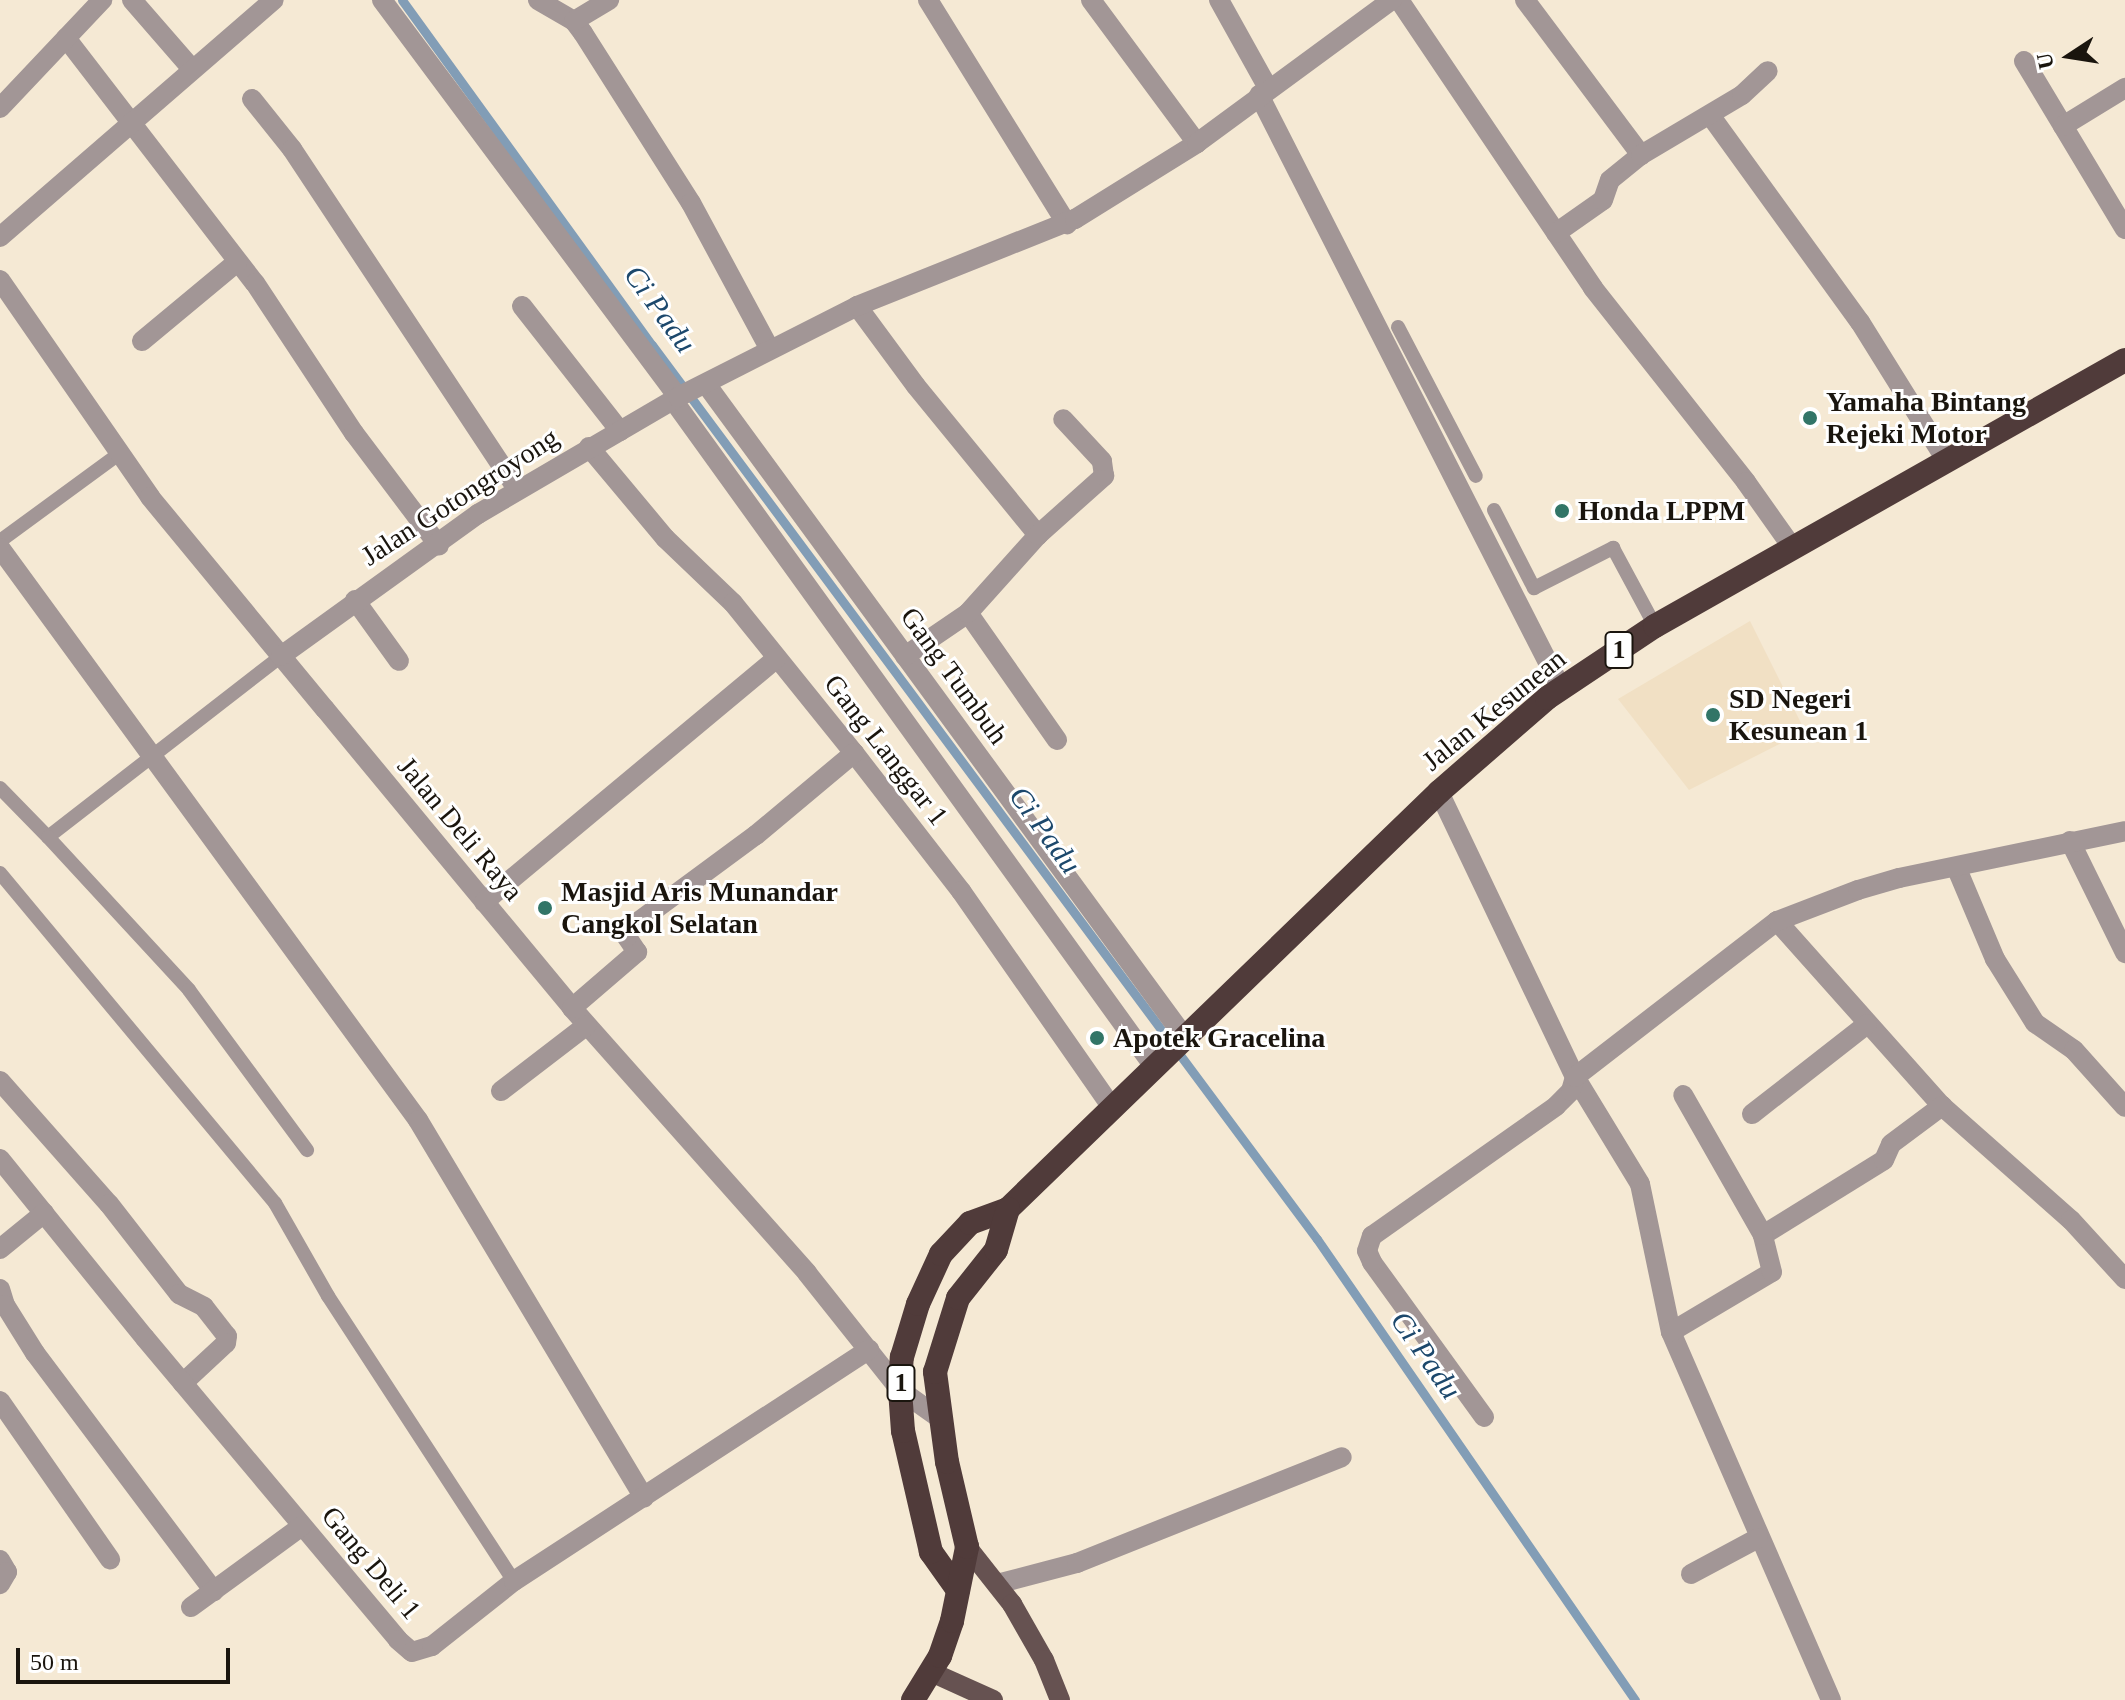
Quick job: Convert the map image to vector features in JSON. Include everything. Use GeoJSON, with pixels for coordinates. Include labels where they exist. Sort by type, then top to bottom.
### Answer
{"type":"FeatureCollection","features":[{"type":"Feature","properties":{"kind":"highway","name":"Jalan Kesunean"},"geometry":{"type":"LineString","coordinates":[[1008,1209],[1439,792],[1561,688],[1655,626],[2125,360]]}},
{"type":"Feature","properties":{"kind":"highway","name":"1"},"geometry":{"type":"LineString","coordinates":[[958,1590],[931,1552],[903,1431],[900,1390],[902,1357],[918,1304],[941,1254],[970,1223],[1008,1209]]}},
{"type":"Feature","properties":{"kind":"highway","name":"1"},"geometry":{"type":"LineString","coordinates":[[913,1700],[931,1672],[952,1621],[967,1547],[947,1462],[935,1372],[958,1298],[996,1250],[1008,1209]]}},
{"type":"Feature","properties":{"kind":"main road"},"geometry":{"type":"LineString","coordinates":[[967,1547],[997,1584],[1044,1660],[1060,1700]]}},
{"type":"Feature","properties":{"kind":"main road"},"geometry":{"type":"LineString","coordinates":[[931,1672],[993,1700]]}},
{"type":"Feature","properties":{"kind":"street"},"geometry":{"type":"LineString","coordinates":[[0,108],[102,0]]}},
{"type":"Feature","properties":{"kind":"street"},"geometry":{"type":"LineString","coordinates":[[132,0],[192,69]]}},
{"type":"Feature","properties":{"kind":"street"},"geometry":{"type":"LineString","coordinates":[[382,0],[675,398],[1155,1068]]}},
{"type":"Feature","properties":{"kind":"street"},"geometry":{"type":"LineString","coordinates":[[538,0],[574,21],[691,203],[769,348]]}},
{"type":"Feature","properties":{"kind":"street"},"geometry":{"type":"LineString","coordinates":[[574,21],[609,0]]}},
{"type":"Feature","properties":{"kind":"street"},"geometry":{"type":"LineString","coordinates":[[928,0],[1067,224]]}},
{"type":"Feature","properties":{"kind":"street"},"geometry":{"type":"LineString","coordinates":[[1091,0],[1197,143]]}},
{"type":"Feature","properties":{"kind":"street"},"geometry":{"type":"LineString","coordinates":[[1219,0],[1561,688]]}},
{"type":"Feature","properties":{"kind":"street","name":"Jalan Gotongroyong"},"geometry":{"type":"LineString","coordinates":[[281,656],[355,600],[439,546],[517,489],[675,398],[857,306],[1067,224],[1197,143],[1392,0]]}},
{"type":"Feature","properties":{"kind":"street"},"geometry":{"type":"LineString","coordinates":[[1399,0],[1556,233],[1792,547]]}},
{"type":"Feature","properties":{"kind":"street"},"geometry":{"type":"LineString","coordinates":[[1525,0],[1641,155]]}},
{"type":"Feature","properties":{"kind":"street"},"geometry":{"type":"LineString","coordinates":[[0,237],[263,3]]}},
{"type":"Feature","properties":{"kind":"street"},"geometry":{"type":"LineString","coordinates":[[66,38],[129,124],[255,283],[354,433],[439,546]]}},
{"type":"Feature","properties":{"kind":"street"},"geometry":{"type":"LineString","coordinates":[[2024,61],[2125,229]]}},
{"type":"Feature","properties":{"kind":"street"},"geometry":{"type":"LineString","coordinates":[[1556,233],[1603,200],[1610,180],[1641,155],[1742,95],[1768,71]]}},
{"type":"Feature","properties":{"kind":"street"},"geometry":{"type":"LineString","coordinates":[[2063,126],[2125,88]]}},
{"type":"Feature","properties":{"kind":"street"},"geometry":{"type":"LineString","coordinates":[[252,99],[292,149],[517,489]]}},
{"type":"Feature","properties":{"kind":"street"},"geometry":{"type":"LineString","coordinates":[[1710,115],[1860,322],[1947,462]]}},
{"type":"Feature","properties":{"kind":"street"},"geometry":{"type":"LineString","coordinates":[[142,341],[237,262]]}},
{"type":"Feature","properties":{"kind":"street","name":"Jalan Deli Raya"},"geometry":{"type":"LineString","coordinates":[[0,280],[150,497],[484,902],[572,1008],[807,1273],[900,1390],[942,1420]]}},
{"type":"Feature","properties":{"kind":"street"},"geometry":{"type":"LineString","coordinates":[[522,306],[620,431]]}},
{"type":"Feature","properties":{"kind":"street"},"geometry":{"type":"LineString","coordinates":[[857,306],[916,386],[1038,535]]}},
{"type":"Feature","properties":{"kind":"street","name":"Gang Tumbuh"},"geometry":{"type":"LineString","coordinates":[[704,385],[1186,1039]]}},
{"type":"Feature","properties":{"kind":"street"},"geometry":{"type":"LineString","coordinates":[[905,656],[968,613],[1038,535],[1104,476],[1102,461],[1063,419]]}},
{"type":"Feature","properties":{"kind":"street","name":"Gang Langgar 1"},"geometry":{"type":"LineString","coordinates":[[589,447],[665,538],[733,603],[854,753],[961,891],[1113,1109]]}},
{"type":"Feature","properties":{"kind":"street"},"geometry":{"type":"LineString","coordinates":[[0,548],[418,1120],[644,1497]]}},
{"type":"Feature","properties":{"kind":"street"},"geometry":{"type":"LineString","coordinates":[[355,600],[399,661]]}},
{"type":"Feature","properties":{"kind":"street"},"geometry":{"type":"LineString","coordinates":[[968,613],[1057,740]]}},
{"type":"Feature","properties":{"kind":"street"},"geometry":{"type":"LineString","coordinates":[[484,902],[777,658]]}},
{"type":"Feature","properties":{"kind":"street"},"geometry":{"type":"LineString","coordinates":[[572,1008],[637,952],[627,937],[627,930],[756,835],[854,753]]}},
{"type":"Feature","properties":{"kind":"street"},"geometry":{"type":"LineString","coordinates":[[1439,792],[1575,1077],[1640,1184],[1671,1332],[1831,1700]]}},
{"type":"Feature","properties":{"kind":"street"},"geometry":{"type":"LineString","coordinates":[[1484,1417],[1372,1262],[1367,1243],[1372,1236],[1556,1106],[1571,1091],[1575,1077],[1777,921],[1858,890],[2125,831]]}},
{"type":"Feature","properties":{"kind":"street"},"geometry":{"type":"LineString","coordinates":[[2070,841],[2125,953]]}},
{"type":"Feature","properties":{"kind":"street"},"geometry":{"type":"LineString","coordinates":[[1957,869],[1995,959],[2035,1023],[2074,1050],[2125,1107]]}},
{"type":"Feature","properties":{"kind":"street"},"geometry":{"type":"LineString","coordinates":[[1777,921],[1942,1106],[2071,1220],[2125,1279]]}},
{"type":"Feature","properties":{"kind":"street"},"geometry":{"type":"LineString","coordinates":[[1752,1114],[1867,1024]]}},
{"type":"Feature","properties":{"kind":"street"},"geometry":{"type":"LineString","coordinates":[[501,1091],[587,1025]]}},
{"type":"Feature","properties":{"kind":"street"},"geometry":{"type":"LineString","coordinates":[[0,1081],[109,1204],[179,1294],[204,1307],[227,1336],[226,1343],[183,1383]]}},
{"type":"Feature","properties":{"kind":"street"},"geometry":{"type":"LineString","coordinates":[[1671,1332],[1772,1272],[1763,1235],[1683,1095]]}},
{"type":"Feature","properties":{"kind":"street"},"geometry":{"type":"LineString","coordinates":[[1763,1235],[1884,1160],[1891,1144],[1942,1106]]}},
{"type":"Feature","properties":{"kind":"street","name":"Gang Deli 1"},"geometry":{"type":"LineString","coordinates":[[0,1159],[302,1526],[412,1652],[432,1646],[514,1581],[869,1350]]}},
{"type":"Feature","properties":{"kind":"street"},"geometry":{"type":"LineString","coordinates":[[0,1249],[44,1213]]}},
{"type":"Feature","properties":{"kind":"street"},"geometry":{"type":"LineString","coordinates":[[0,1289],[5,1305],[45,1366],[214,1591]]}},
{"type":"Feature","properties":{"kind":"street"},"geometry":{"type":"LineString","coordinates":[[0,1401],[110,1559]]}},
{"type":"Feature","properties":{"kind":"street"},"geometry":{"type":"LineString","coordinates":[[997,1584],[1077,1563],[1342,1457]]}},
{"type":"Feature","properties":{"kind":"street"},"geometry":{"type":"LineString","coordinates":[[191,1607],[302,1526]]}},
{"type":"Feature","properties":{"kind":"street"},"geometry":{"type":"LineString","coordinates":[[1691,1574],[1758,1538]]}},
{"type":"Feature","properties":{"kind":"street"},"geometry":{"type":"LineString","coordinates":[[0,1560],[7,1572],[0,1584]]}},
{"type":"Feature","properties":{"kind":"lane"},"geometry":{"type":"LineString","coordinates":[[1398,327],[1476,476]]}},
{"type":"Feature","properties":{"kind":"lane"},"geometry":{"type":"LineString","coordinates":[[0,541],[119,454]]}},
{"type":"Feature","properties":{"kind":"lane"},"geometry":{"type":"LineString","coordinates":[[1494,510],[1534,588],[1613,548],[1655,626]]}},
{"type":"Feature","properties":{"kind":"lane"},"geometry":{"type":"LineString","coordinates":[[48,837],[281,656]]}},
{"type":"Feature","properties":{"kind":"lane"},"geometry":{"type":"LineString","coordinates":[[0,788],[189,990],[307,1150]]}},
{"type":"Feature","properties":{"kind":"lane"},"geometry":{"type":"LineString","coordinates":[[0,873],[275,1203],[328,1296],[514,1581]]}},
{"type":"Feature","properties":{"kind":"shaded area","name":"SD Negeri Kesunean 1"},"geometry":{"type":"Polygon","coordinates":[[[1750,621],[1805,731],[1689,790],[1618,699],[1750,621]]]}},
{"type":"Feature","properties":{"kind":"waterway","name":"Ci Padu"},"geometry":{"type":"LineString","coordinates":[[402,0],[652,345],[1317,1239],[1635,1700]]}},
{"type":"Feature","properties":{"kind":"place","name":"Yamaha Bintang Rejeki Motor"},"geometry":{"type":"Point","coordinates":[1810,418]}},
{"type":"Feature","properties":{"kind":"place","name":"Honda LPPM"},"geometry":{"type":"Point","coordinates":[1562,511]}},
{"type":"Feature","properties":{"kind":"place","name":"SD Negeri Kesunean 1"},"geometry":{"type":"Point","coordinates":[1713,715]}},
{"type":"Feature","properties":{"kind":"place","name":"Masjid Aris Munandar Cangkol Selatan"},"geometry":{"type":"Point","coordinates":[545,908]}},
{"type":"Feature","properties":{"kind":"place","name":"Apotek Gracelina"},"geometry":{"type":"Point","coordinates":[1097,1038]}}]}
